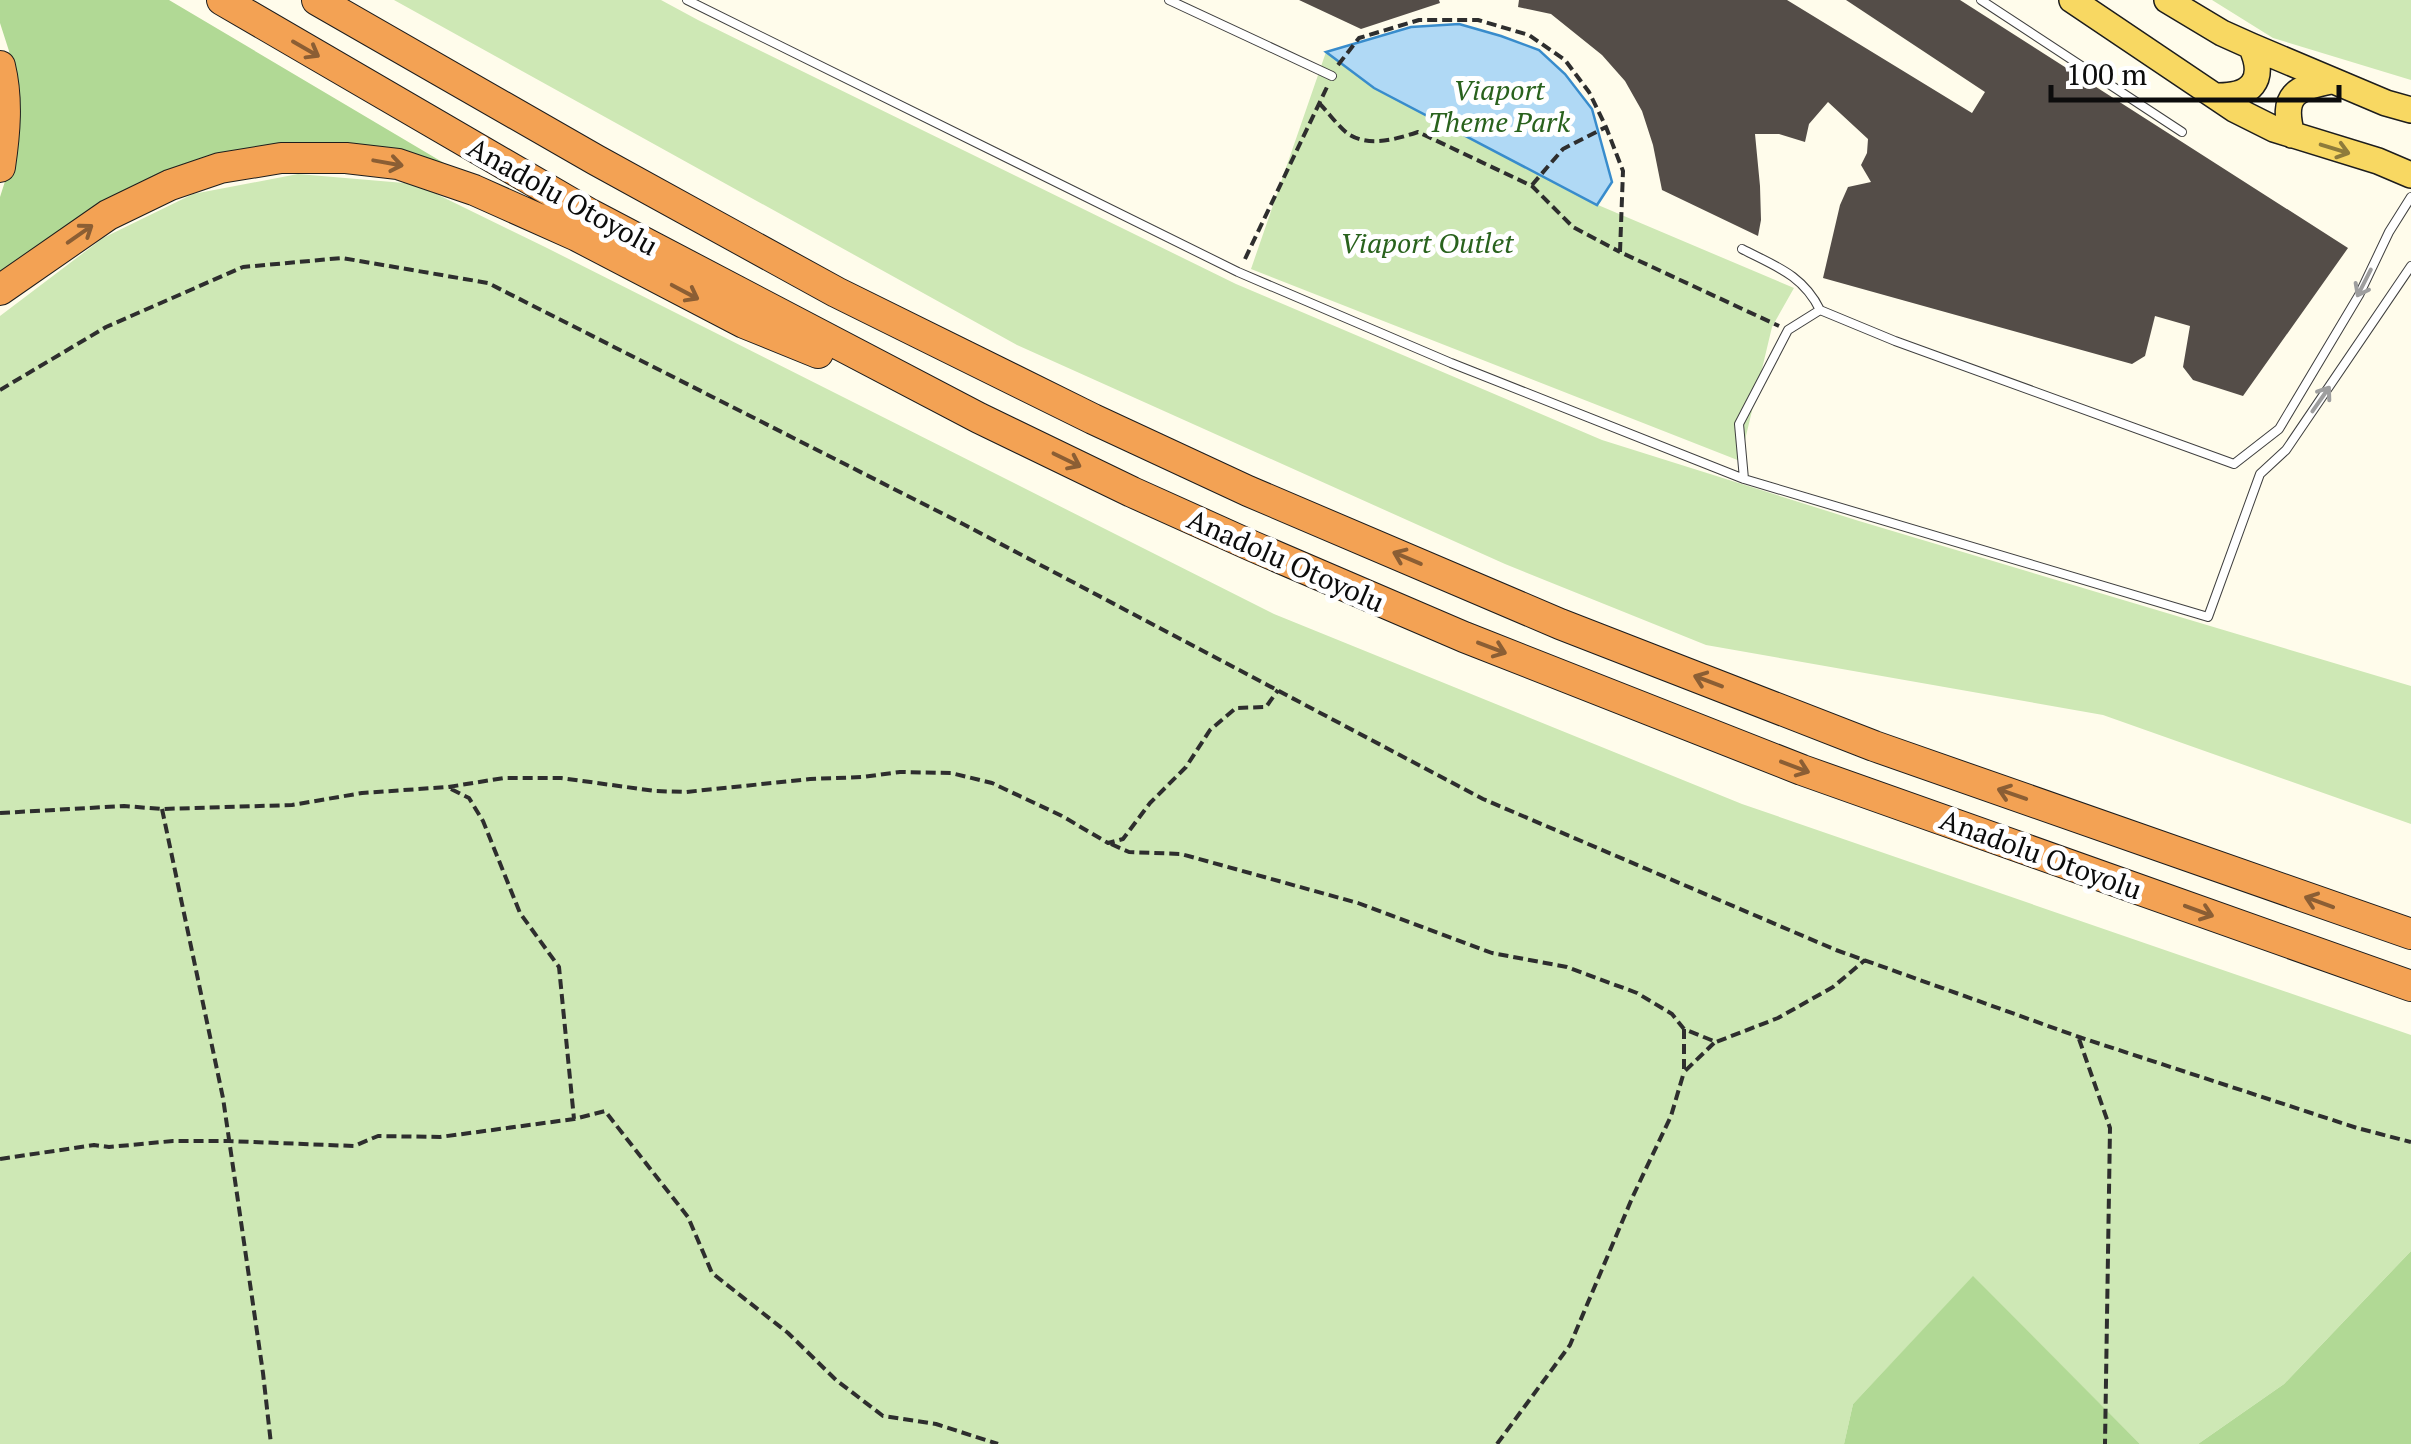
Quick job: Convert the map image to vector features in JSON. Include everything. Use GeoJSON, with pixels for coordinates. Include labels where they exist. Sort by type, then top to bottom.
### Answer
{"type":"FeatureCollection","features":[{"type":"Feature","properties":{"kind":"highway","name":"Anadolu Otoyolu"},"geometry":{"type":"LineString","coordinates":[[222,0],[590,214],[979,418],[1183,515],[1464,637],[1802,770],[2411,986]]}},
{"type":"Feature","properties":{"kind":"highway","name":"Anadolu Otoyolu"},"geometry":{"type":"LineString","coordinates":[[317,0],[836,292],[1248,491],[1560,624],[1874,746],[2411,934]]}},
{"type":"Feature","properties":{"kind":"highway"},"geometry":{"type":"LineString","coordinates":[[0,66],[6,106],[0,167]]}},
{"type":"Feature","properties":{"kind":"highway"},"geometry":{"type":"LineString","coordinates":[[0,290],[108,215],[170,185],[220,168],[281,158],[346,158],[398,164],[474,190],[577,236],[744,323],[979,418]]}},
{"type":"Feature","properties":{"kind":"main road"},"geometry":{"type":"LineString","coordinates":[[2072,0],[2234,109],[2292,135],[2411,175]]}},
{"type":"Feature","properties":{"kind":"main road"},"geometry":{"type":"LineString","coordinates":[[2167,0],[2222,34],[2411,110]]}},
{"type":"Feature","properties":{"kind":"main road"},"geometry":{"type":"LineString","coordinates":[[2214,96],[2238,94],[2256,79],[2259,70],[2250,46]]}},
{"type":"Feature","properties":{"kind":"main road"},"geometry":{"type":"LineString","coordinates":[[2292,135],[2287,112],[2290,100],[2297,91],[2331,81]]}},
{"type":"Feature","properties":{"kind":"lane"},"geometry":{"type":"LineString","coordinates":[[687,0],[1238,272],[1450,363],[1744,479],[2208,617],[2260,474],[2286,450],[2411,266]]}},
{"type":"Feature","properties":{"kind":"lane"},"geometry":{"type":"LineString","coordinates":[[1169,0],[1332,76]]}},
{"type":"Feature","properties":{"kind":"lane"},"geometry":{"type":"LineString","coordinates":[[1982,0],[2182,132]]}},
{"type":"Feature","properties":{"kind":"lane"},"geometry":{"type":"LineString","coordinates":[[1742,249],[1799,279],[1820,310],[1894,341],[2234,464],[2279,428],[2359,295],[2411,197]]}},
{"type":"Feature","properties":{"kind":"lane"},"geometry":{"type":"LineString","coordinates":[[1744,479],[1739,424],[1788,330],[1820,310]]}},
{"type":"Feature","properties":{"kind":"path"},"geometry":{"type":"LineString","coordinates":[[1238,272],[1332,76],[1358,38],[1418,20],[1478,20],[1529,36],[1565,60],[1589,92],[1623,170],[1620,252]]}},
{"type":"Feature","properties":{"kind":"path"},"geometry":{"type":"LineString","coordinates":[[1319,103],[1350,135],[1392,141],[1418,132],[1532,186],[1572,227],[1788,330]]}},
{"type":"Feature","properties":{"kind":"path"},"geometry":{"type":"LineString","coordinates":[[1532,186],[1563,150],[1606,128]]}},
{"type":"Feature","properties":{"kind":"path"},"geometry":{"type":"LineString","coordinates":[[0,390],[106,327],[243,267],[342,258],[488,283],[963,524],[1483,799],[1836,950],[2079,1037],[2411,1142]]}},
{"type":"Feature","properties":{"kind":"path"},"geometry":{"type":"LineString","coordinates":[[1108,843],[1123,839],[1150,803],[1186,767],[1210,730],[1236,708],[1266,707],[1278,690]]}},
{"type":"Feature","properties":{"kind":"path"},"geometry":{"type":"LineString","coordinates":[[0,813],[124,806],[292,806],[362,793],[448,788],[504,778],[561,778],[686,792],[900,772],[951,772],[992,783],[1129,852],[1181,854],[1358,903],[1492,954],[1567,967],[1638,994],[1672,1014],[1684,1029],[1716,1042]]}},
{"type":"Feature","properties":{"kind":"path"},"geometry":{"type":"LineString","coordinates":[[448,788],[470,798],[484,821],[520,913],[559,967],[574,1119]]}},
{"type":"Feature","properties":{"kind":"path"},"geometry":{"type":"LineString","coordinates":[[162,809],[230,1140],[271,1444]]}},
{"type":"Feature","properties":{"kind":"path"},"geometry":{"type":"LineString","coordinates":[[1684,1072],[1716,1042],[1778,1018],[1834,987],[1865,960]]}},
{"type":"Feature","properties":{"kind":"path"},"geometry":{"type":"LineString","coordinates":[[1497,1444],[1570,1345],[1671,1116],[1684,1072],[1684,1029]]}},
{"type":"Feature","properties":{"kind":"path"},"geometry":{"type":"LineString","coordinates":[[2079,1037],[2110,1128],[2106,1444]]}},
{"type":"Feature","properties":{"kind":"path"},"geometry":{"type":"LineString","coordinates":[[0,1160],[94,1145],[230,1140],[354,1146],[378,1136],[440,1137],[606,1111],[688,1216],[712,1273],[788,1333],[836,1380],[884,1416],[936,1424],[998,1444]]}},
{"type":"Feature","properties":{"kind":"green space"},"geometry":{"type":"Polygon","coordinates":[[[0,0],[169,0],[476,182],[263,150],[0,274],[0,197],[17,117],[9,51],[0,23],[0,0]]]}},
{"type":"Feature","properties":{"kind":"green space"},"geometry":{"type":"Polygon","coordinates":[[[394,0],[661,0],[1236,284],[1602,440],[2411,686],[2411,824],[2103,715],[1706,645],[1505,564],[1017,345],[394,0]]]}},
{"type":"Feature","properties":{"kind":"green space"},"geometry":{"type":"Polygon","coordinates":[[[2212,0],[2411,0],[2411,80],[2273,38],[2212,0]]]}},
{"type":"Feature","properties":{"kind":"green space","name":"Viaport Outlet"},"geometry":{"type":"Polygon","coordinates":[[[1459,24],[1539,50],[1592,109],[1612,182],[1598,205],[1794,288],[1772,327],[1740,461],[1251,269],[1326,52],[1459,24]]]}},
{"type":"Feature","properties":{"kind":"green space"},"geometry":{"type":"Polygon","coordinates":[[[298,174],[416,184],[1274,614],[1742,804],[2411,1035],[2411,1251],[2284,1384],[2198,1444],[2140,1444],[1973,1277],[1853,1404],[1844,1444],[0,1444],[0,316],[103,238],[193,194],[298,174]]]}},
{"type":"Feature","properties":{"kind":"green space"},"geometry":{"type":"Polygon","coordinates":[[[2411,1251],[2411,1444],[2198,1444],[2284,1384],[2411,1251]]]}},
{"type":"Feature","properties":{"kind":"green space"},"geometry":{"type":"Polygon","coordinates":[[[1973,1276],[2140,1444],[1844,1444],[1853,1404],[1973,1276]]]}},
{"type":"Feature","properties":{"kind":"water","name":"Viaport Theme Park"},"geometry":{"type":"Polygon","coordinates":[[[1459,24],[1539,50],[1565,74],[1592,109],[1612,182],[1597,205],[1374,88],[1326,52],[1411,27],[1459,24]]]}},
{"type":"Feature","properties":{"kind":"building"},"geometry":{"type":"Polygon","coordinates":[[[1299,0],[1439,0],[1440,3],[1361,29],[1299,0]]]}},
{"type":"Feature","properties":{"kind":"building"},"geometry":{"type":"Polygon","coordinates":[[[1519,0],[1787,0],[1972,113],[1985,92],[1846,0],[1960,0],[2348,248],[2243,396],[2193,380],[2183,367],[2190,326],[2155,316],[2145,356],[2132,364],[1823,278],[1848,187],[1871,182],[1861,165],[1868,139],[1828,102],[1809,124],[1805,142],[1779,134],[1755,134],[1761,220],[1758,236],[1662,190],[1642,111],[1625,81],[1602,55],[1551,14],[1518,7],[1519,0]]]}}]}
